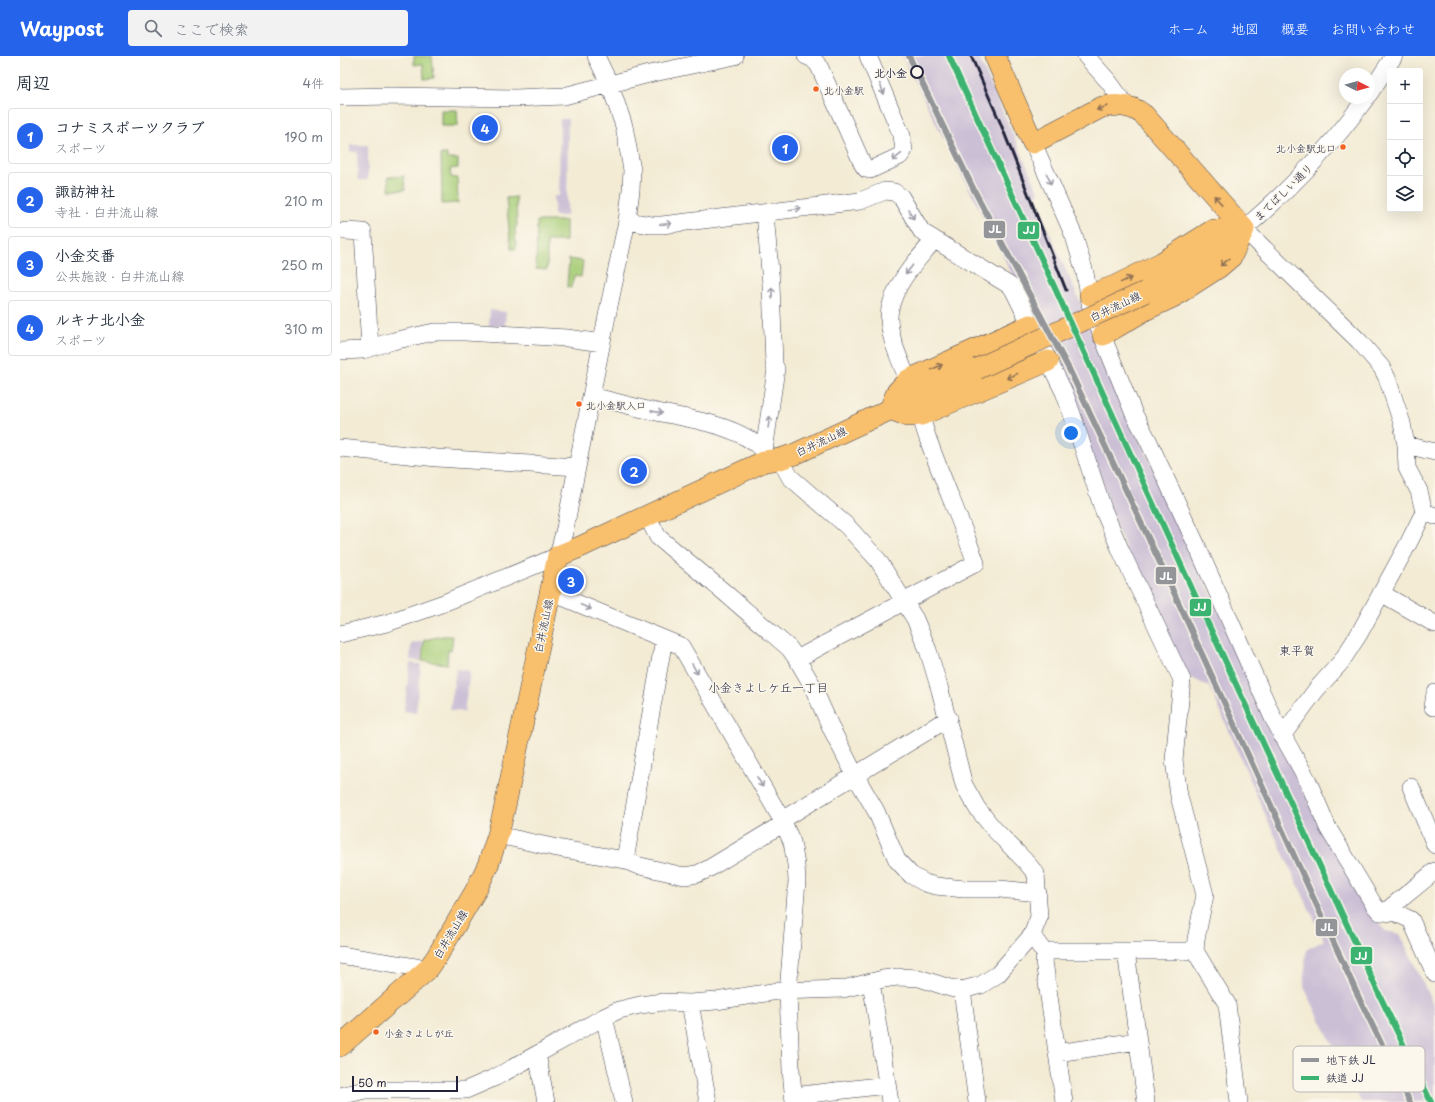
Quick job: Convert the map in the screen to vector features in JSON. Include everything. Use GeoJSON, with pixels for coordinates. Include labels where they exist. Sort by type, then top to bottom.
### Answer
{"type":"FeatureCollection","features":[{"type":"Feature","properties":{"kind":"main road"},"geometry":{"type":"LineString","coordinates":[[995,56],[1034,143],[1102,107],[1112,105],[1134,108],[1144,115],[1244,229]]}},
{"type":"Feature","properties":{"kind":"main road"},"geometry":{"type":"LineString","coordinates":[[1090,295],[1115,286],[1161,263],[1213,230],[1244,229]]}},
{"type":"Feature","properties":{"kind":"main road"},"geometry":{"type":"LineString","coordinates":[[1103,335],[1145,310],[1173,296],[1218,268],[1231,257],[1244,229]]}},
{"type":"Feature","properties":{"kind":"main road","name":"白井流山線"},"geometry":{"type":"LineString","coordinates":[[915,398],[1145,292],[1187,268],[1244,229]]}},
{"type":"Feature","properties":{"kind":"main road"},"geometry":{"type":"LineString","coordinates":[[1030,325],[915,398],[908,416],[890,409],[897,392],[915,398],[1048,361]]}},
{"type":"Feature","properties":{"kind":"main road","name":"白井流山線"},"geometry":{"type":"LineString","coordinates":[[340,1046],[428,969],[476,890],[488,865],[498,834],[517,751],[558,556],[647,516],[770,457],[796,454],[890,409]]}},
{"type":"Feature","properties":{"kind":"street"},"geometry":{"type":"LineString","coordinates":[[340,634],[387,623],[441,604],[558,556],[565,528],[627,221],[632,170],[624,126],[610,85],[596,56]]}},
{"type":"Feature","properties":{"kind":"street"},"geometry":{"type":"LineString","coordinates":[[340,97],[392,96],[515,98],[564,96],[649,74],[735,56]]}},
{"type":"Feature","properties":{"kind":"street"},"geometry":{"type":"LineString","coordinates":[[806,56],[812,59],[819,66],[863,165],[866,169],[870,170],[900,156],[904,150],[902,136],[868,56]]}},
{"type":"Feature","properties":{"kind":"street"},"geometry":{"type":"LineString","coordinates":[[1086,56],[1109,82],[1127,107]]}},
{"type":"Feature","properties":{"kind":"street"},"geometry":{"type":"LineString","coordinates":[[1375,85],[1394,56]]}},
{"type":"Feature","properties":{"kind":"street","name":"まてばしい通り"},"geometry":{"type":"LineString","coordinates":[[1244,229],[1269,208],[1305,172],[1351,119],[1362,104]]}},
{"type":"Feature","properties":{"kind":"street"},"geometry":{"type":"LineString","coordinates":[[1034,143],[1074,236],[1085,273],[1090,295],[1091,308],[1134,414],[1148,440],[1197,546],[1273,718],[1308,781],[1328,828],[1357,879],[1380,912],[1396,913],[1411,920],[1435,974]]}},
{"type":"Feature","properties":{"kind":"street"},"geometry":{"type":"LineString","coordinates":[[627,221],[650,225],[662,225],[860,201],[886,191],[894,192],[901,197],[922,232],[1012,287],[1064,392],[1103,510],[1182,680],[1174,760],[1179,796],[1205,895],[1195,951],[1227,1004],[1239,1102]]}},
{"type":"Feature","properties":{"kind":"street"},"geometry":{"type":"LineString","coordinates":[[765,213],[771,284],[774,364],[776,369],[770,457]]}},
{"type":"Feature","properties":{"kind":"street"},"geometry":{"type":"LineString","coordinates":[[1244,229],[1359,341],[1382,368],[1387,378],[1402,423],[1406,445],[1407,468],[1429,514],[1408,544],[1359,634],[1341,662],[1316,690],[1282,736]]}},
{"type":"Feature","properties":{"kind":"street"},"geometry":{"type":"LineString","coordinates":[[345,231],[363,232],[370,348]]}},
{"type":"Feature","properties":{"kind":"street"},"geometry":{"type":"LineString","coordinates":[[797,659],[976,563],[928,439],[888,324],[890,309],[906,273],[934,240]]}},
{"type":"Feature","properties":{"kind":"street"},"geometry":{"type":"LineString","coordinates":[[340,351],[363,350],[393,341],[434,332],[465,332],[567,338],[602,343]]}},
{"type":"Feature","properties":{"kind":"street"},"geometry":{"type":"LineString","coordinates":[[340,1096],[365,1090],[391,1096],[467,1096],[496,1077],[604,1017],[619,1010],[640,1004],[716,1001],[778,991],[788,992],[843,989],[883,978],[898,977],[919,978],[950,988],[962,990],[981,985],[998,974],[1032,935],[1039,916],[1036,874],[992,828],[977,808],[964,785],[949,718],[928,650],[915,619],[878,560],[847,526],[790,477],[757,443],[729,430],[692,419],[643,409],[592,396]]}},
{"type":"Feature","properties":{"kind":"street"},"geometry":{"type":"LineString","coordinates":[[1406,445],[1435,452]]}},
{"type":"Feature","properties":{"kind":"street"},"geometry":{"type":"LineString","coordinates":[[340,448],[437,458],[577,467]]}},
{"type":"Feature","properties":{"kind":"street"},"geometry":{"type":"LineString","coordinates":[[647,516],[658,537],[788,648],[797,659],[811,683],[832,730],[855,775],[876,811],[892,845],[897,860],[911,875],[925,883],[936,886],[964,889],[1000,889],[1038,893]]}},
{"type":"Feature","properties":{"kind":"street"},"geometry":{"type":"LineString","coordinates":[[550,592],[681,646],[783,821],[792,842],[797,881],[788,992],[791,1070],[794,1099],[887,1085]]}},
{"type":"Feature","properties":{"kind":"street"},"geometry":{"type":"LineString","coordinates":[[1381,593],[1435,624]]}},
{"type":"Feature","properties":{"kind":"street"},"geometry":{"type":"LineString","coordinates":[[625,860],[664,639]]}},
{"type":"Feature","properties":{"kind":"street"},"geometry":{"type":"LineString","coordinates":[[498,834],[543,845],[625,860],[636,865],[684,876],[697,874],[708,869],[855,775],[949,718]]}},
{"type":"Feature","properties":{"kind":"street"},"geometry":{"type":"LineString","coordinates":[[1411,787],[1435,845]]}},
{"type":"Feature","properties":{"kind":"street"},"geometry":{"type":"LineString","coordinates":[[1385,912],[1435,871]]}},
{"type":"Feature","properties":{"kind":"street"},"geometry":{"type":"LineString","coordinates":[[1032,935],[1043,951],[1195,951]]}},
{"type":"Feature","properties":{"kind":"street"},"geometry":{"type":"LineString","coordinates":[[1046,951],[1044,961],[1064,1102]]}},
{"type":"Feature","properties":{"kind":"street"},"geometry":{"type":"LineString","coordinates":[[1126,951],[1146,1102]]}},
{"type":"Feature","properties":{"kind":"street"},"geometry":{"type":"LineString","coordinates":[[340,955],[428,969]]}},
{"type":"Feature","properties":{"kind":"street"},"geometry":{"type":"LineString","coordinates":[[871,982],[890,1102]]}},
{"type":"Feature","properties":{"kind":"street"},"geometry":{"type":"LineString","coordinates":[[962,990],[977,1102]]}},
{"type":"Feature","properties":{"kind":"street"},"geometry":{"type":"LineString","coordinates":[[690,1003],[708,1102]]}},
{"type":"Feature","properties":{"kind":"street"},"geometry":{"type":"LineString","coordinates":[[604,1017],[624,1102]]}},
{"type":"Feature","properties":{"kind":"street"},"geometry":{"type":"LineString","coordinates":[[1057,1053],[1138,1041]]}},
{"type":"Feature","properties":{"kind":"street"},"geometry":{"type":"LineString","coordinates":[[537,1054],[546,1102]]}},
{"type":"Feature","properties":{"kind":"shaded area"},"geometry":{"type":"Polygon","coordinates":[[[902,56],[978,56],[1039,193],[1034,197],[1139,437],[1324,834],[1385,931],[1400,934],[1435,1008],[1435,1102],[1361,1102],[1356,1092],[1425,1092],[1425,1046],[1333,1046],[1304,987],[1306,950],[1324,940],[1268,821],[1210,687],[1187,676],[1119,534],[1086,440],[1079,407],[1064,372],[1017,284],[902,56]]]}},
{"type":"Feature","properties":{"kind":"shaded area"},"geometry":{"type":"Polygon","coordinates":[[[560,119],[568,119],[567,216],[554,216],[554,196],[559,196],[560,119]]]}},
{"type":"Feature","properties":{"kind":"shaded area"},"geometry":{"type":"Polygon","coordinates":[[[350,145],[368,145],[368,180],[358,180],[357,152],[350,152],[350,145]]]}},
{"type":"Feature","properties":{"kind":"shaded area"},"geometry":{"type":"Polygon","coordinates":[[[490,310],[506,312],[505,327],[489,326],[490,310]]]}},
{"type":"Feature","properties":{"kind":"shaded area"},"geometry":{"type":"Polygon","coordinates":[[[423,641],[421,661],[410,660],[411,644],[423,641]]]}},
{"type":"Feature","properties":{"kind":"shaded area"},"geometry":{"type":"Polygon","coordinates":[[[410,663],[421,664],[416,713],[404,711],[410,663]]]}},
{"type":"Feature","properties":{"kind":"shaded area"},"geometry":{"type":"Polygon","coordinates":[[[456,669],[470,671],[464,712],[450,710],[456,669]]]}},
{"type":"Feature","properties":{"kind":"green space"},"geometry":{"type":"Polygon","coordinates":[[[414,56],[432,56],[434,78],[424,79],[423,64],[414,65],[414,56]]]}},
{"type":"Feature","properties":{"kind":"green space"},"geometry":{"type":"Polygon","coordinates":[[[441,110],[457,110],[458,126],[441,126],[441,110]]]}},
{"type":"Feature","properties":{"kind":"green space"},"geometry":{"type":"Polygon","coordinates":[[[441,154],[447,154],[447,159],[458,159],[458,168],[450,169],[451,177],[457,178],[458,203],[442,204],[441,154]]]}},
{"type":"Feature","properties":{"kind":"green space"},"geometry":{"type":"Polygon","coordinates":[[[404,176],[405,190],[389,190],[388,177],[404,176]]]}},
{"type":"Feature","properties":{"kind":"green space"},"geometry":{"type":"Polygon","coordinates":[[[516,197],[516,249],[511,249],[506,198],[516,197]]]}},
{"type":"Feature","properties":{"kind":"green space"},"geometry":{"type":"Polygon","coordinates":[[[537,221],[566,221],[566,241],[547,241],[547,270],[536,269],[537,221]]]}},
{"type":"Feature","properties":{"kind":"green space"},"geometry":{"type":"Polygon","coordinates":[[[569,259],[583,261],[581,277],[574,276],[571,288],[567,287],[569,259]]]}},
{"type":"Feature","properties":{"kind":"green space"},"geometry":{"type":"Polygon","coordinates":[[[442,636],[453,636],[451,651],[448,650],[447,664],[422,661],[424,640],[442,636]]]}},
{"type":"Feature","properties":{"kind":"railway"},"geometry":{"type":"LineString","coordinates":[[971,56],[1000,122],[1066,290]]}},
{"type":"Feature","properties":{"kind":"metro line","name":"JL"},"geometry":{"type":"LineString","coordinates":[[909,56],[974,190],[1070,371],[1383,1046]]}},
{"type":"Feature","properties":{"kind":"metro line","name":"JL"},"geometry":{"type":"LineString","coordinates":[[1405,1092],[1410,1102]]}},
{"type":"Feature","properties":{"kind":"rail line","name":"JJ"},"geometry":{"type":"LineString","coordinates":[[949,56],[1193,591],[1404,1046]]}},
{"type":"Feature","properties":{"kind":"rail line","name":"JJ"},"geometry":{"type":"LineString","coordinates":[[1425,1090],[1431,1102]]}},
{"type":"Feature","properties":{"kind":"place","name":"北小金"},"geometry":{"type":"Point","coordinates":[917,72]}},
{"type":"Feature","properties":{"kind":"place","name":"北小金駅"},"geometry":{"type":"Point","coordinates":[816,89]}},
{"type":"Feature","properties":{"kind":"place","name":"ルキナ北小金"},"geometry":{"type":"Point","coordinates":[485,128]}},
{"type":"Feature","properties":{"kind":"place","name":"北小金駅北口"},"geometry":{"type":"Point","coordinates":[1343,147]}},
{"type":"Feature","properties":{"kind":"place","name":"コナミスポーツクラブ"},"geometry":{"type":"Point","coordinates":[785,148]}},
{"type":"Feature","properties":{"kind":"place","name":"北小金駅入口"},"geometry":{"type":"Point","coordinates":[579,404]}},
{"type":"Feature","properties":{"kind":"place","name":"諏訪神社"},"geometry":{"type":"Point","coordinates":[634,471]}},
{"type":"Feature","properties":{"kind":"place","name":"小金交番"},"geometry":{"type":"Point","coordinates":[571,581]}},
{"type":"Feature","properties":{"kind":"place","name":"小金きよしが丘"},"geometry":{"type":"Point","coordinates":[376,1032]}},
{"type":"Feature","properties":{"kind":"district","name":"東平賀"},"geometry":{"type":"Point","coordinates":[1297,650]}},
{"type":"Feature","properties":{"kind":"district","name":"小金きよしケ丘一丁目"},"geometry":{"type":"Point","coordinates":[768,687]}}]}
